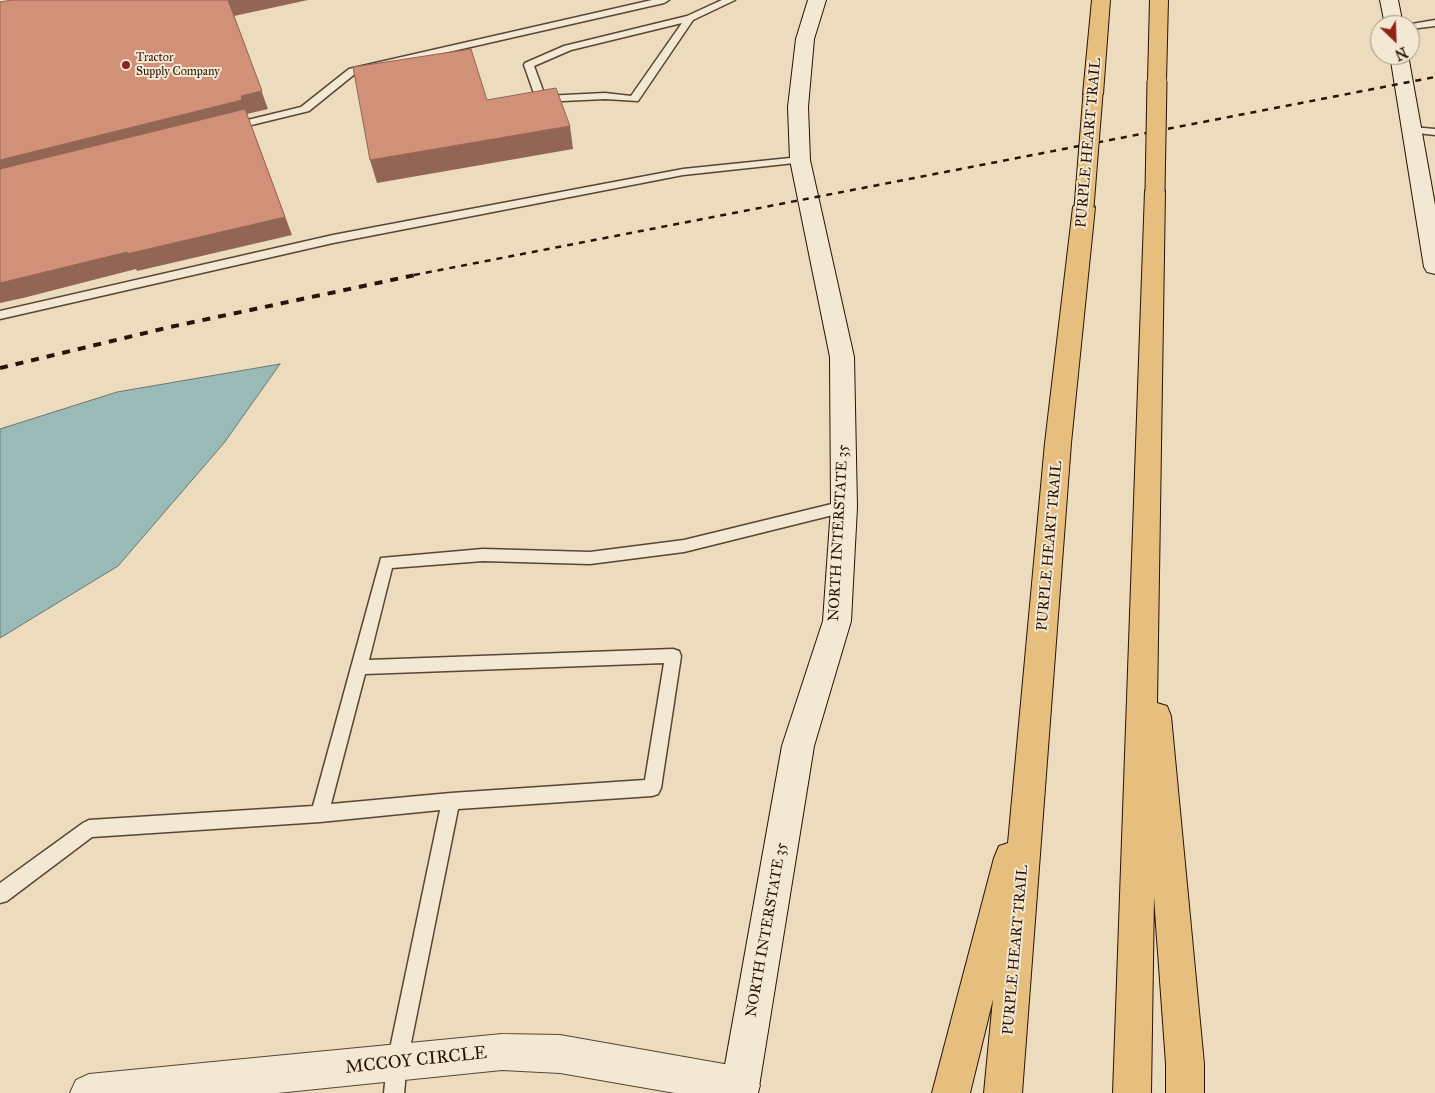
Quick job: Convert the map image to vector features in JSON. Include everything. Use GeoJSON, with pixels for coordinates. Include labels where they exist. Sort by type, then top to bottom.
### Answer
{"type":"FeatureCollection","features":[{"type":"Feature","properties":{"kind":"highway","name":"PURPLE HEART TRAIL"},"geometry":{"type":"LineString","coordinates":[[1004,1093],[1058,443],[1084,207],[1101,0]]}},
{"type":"Feature","properties":{"kind":"highway"},"geometry":{"type":"LineString","coordinates":[[1132,1093],[1159,0]]}},
{"type":"Feature","properties":{"kind":"highway"},"geometry":{"type":"LineString","coordinates":[[1145,571],[1184,1054],[1185,1093]]}},
{"type":"Feature","properties":{"kind":"highway"},"geometry":{"type":"LineString","coordinates":[[951,1093],[1031,777]]}},
{"type":"Feature","properties":{"kind":"main road","name":"NORTH INTERSTATE 35"},"geometry":{"type":"LineString","coordinates":[[740,1090],[798,746],[837,621],[844,507],[842,357],[800,160],[798,107],[805,39],[817,0]]}},
{"type":"Feature","properties":{"kind":"main road"},"geometry":{"type":"LineString","coordinates":[[1389,0],[1392,15]]}},
{"type":"Feature","properties":{"kind":"main road"},"geometry":{"type":"LineString","coordinates":[[1401,65],[1435,267]]}},
{"type":"Feature","properties":{"kind":"main road","name":"MCCOY CIRCLE"},"geometry":{"type":"LineString","coordinates":[[89,1093],[396,1078],[502,1052],[560,1054],[740,1090]]}},
{"type":"Feature","properties":{"kind":"lane"},"geometry":{"type":"LineString","coordinates":[[220,130],[305,109],[353,71],[664,0]]}},
{"type":"Feature","properties":{"kind":"lane"},"geometry":{"type":"LineString","coordinates":[[690,18],[634,99],[604,96],[542,99],[529,65],[568,48],[690,18],[730,0]]}},
{"type":"Feature","properties":{"kind":"lane"},"geometry":{"type":"LineString","coordinates":[[1420,25],[1435,23]]}},
{"type":"Feature","properties":{"kind":"lane"},"geometry":{"type":"LineString","coordinates":[[1412,130],[1435,132]]}},
{"type":"Feature","properties":{"kind":"lane"},"geometry":{"type":"LineString","coordinates":[[0,314],[333,239],[683,172],[800,160]]}},
{"type":"Feature","properties":{"kind":"lane"},"geometry":{"type":"LineString","coordinates":[[320,814],[386,562],[484,555],[590,558],[684,546],[844,507]]}},
{"type":"Feature","properties":{"kind":"lane"},"geometry":{"type":"LineString","coordinates":[[0,894],[90,829],[320,814],[451,802],[652,788],[673,656],[360,667]]}},
{"type":"Feature","properties":{"kind":"lane"},"geometry":{"type":"LineString","coordinates":[[396,1078],[451,802]]}},
{"type":"Feature","properties":{"kind":"water"},"geometry":{"type":"Polygon","coordinates":[[[280,364],[224,443],[118,566],[0,638],[0,429],[117,392],[280,364]]]}},
{"type":"Feature","properties":{"kind":"building","name":"Tractor Supply Company"},"geometry":{"type":"Polygon","coordinates":[[[12,0],[228,0],[262,91],[241,96],[242,100],[0,160],[0,2],[12,0]]]}},
{"type":"Feature","properties":{"kind":"building"},"geometry":{"type":"Polygon","coordinates":[[[471,49],[487,100],[556,88],[570,126],[370,160],[353,67],[471,49]]]}},
{"type":"Feature","properties":{"kind":"building"},"geometry":{"type":"Polygon","coordinates":[[[245,109],[285,217],[127,254],[127,252],[0,283],[0,169],[245,109]]]}},
{"type":"Feature","properties":{"kind":"railway"},"geometry":{"type":"LineString","coordinates":[[414,275],[1435,77]]}},
{"type":"Feature","properties":{"kind":"railway"},"geometry":{"type":"LineString","coordinates":[[0,368],[170,327],[420,274]]}},
{"type":"Feature","properties":{"kind":"place","name":"Tractor Supply Company"},"geometry":{"type":"Point","coordinates":[126,65]}}]}
